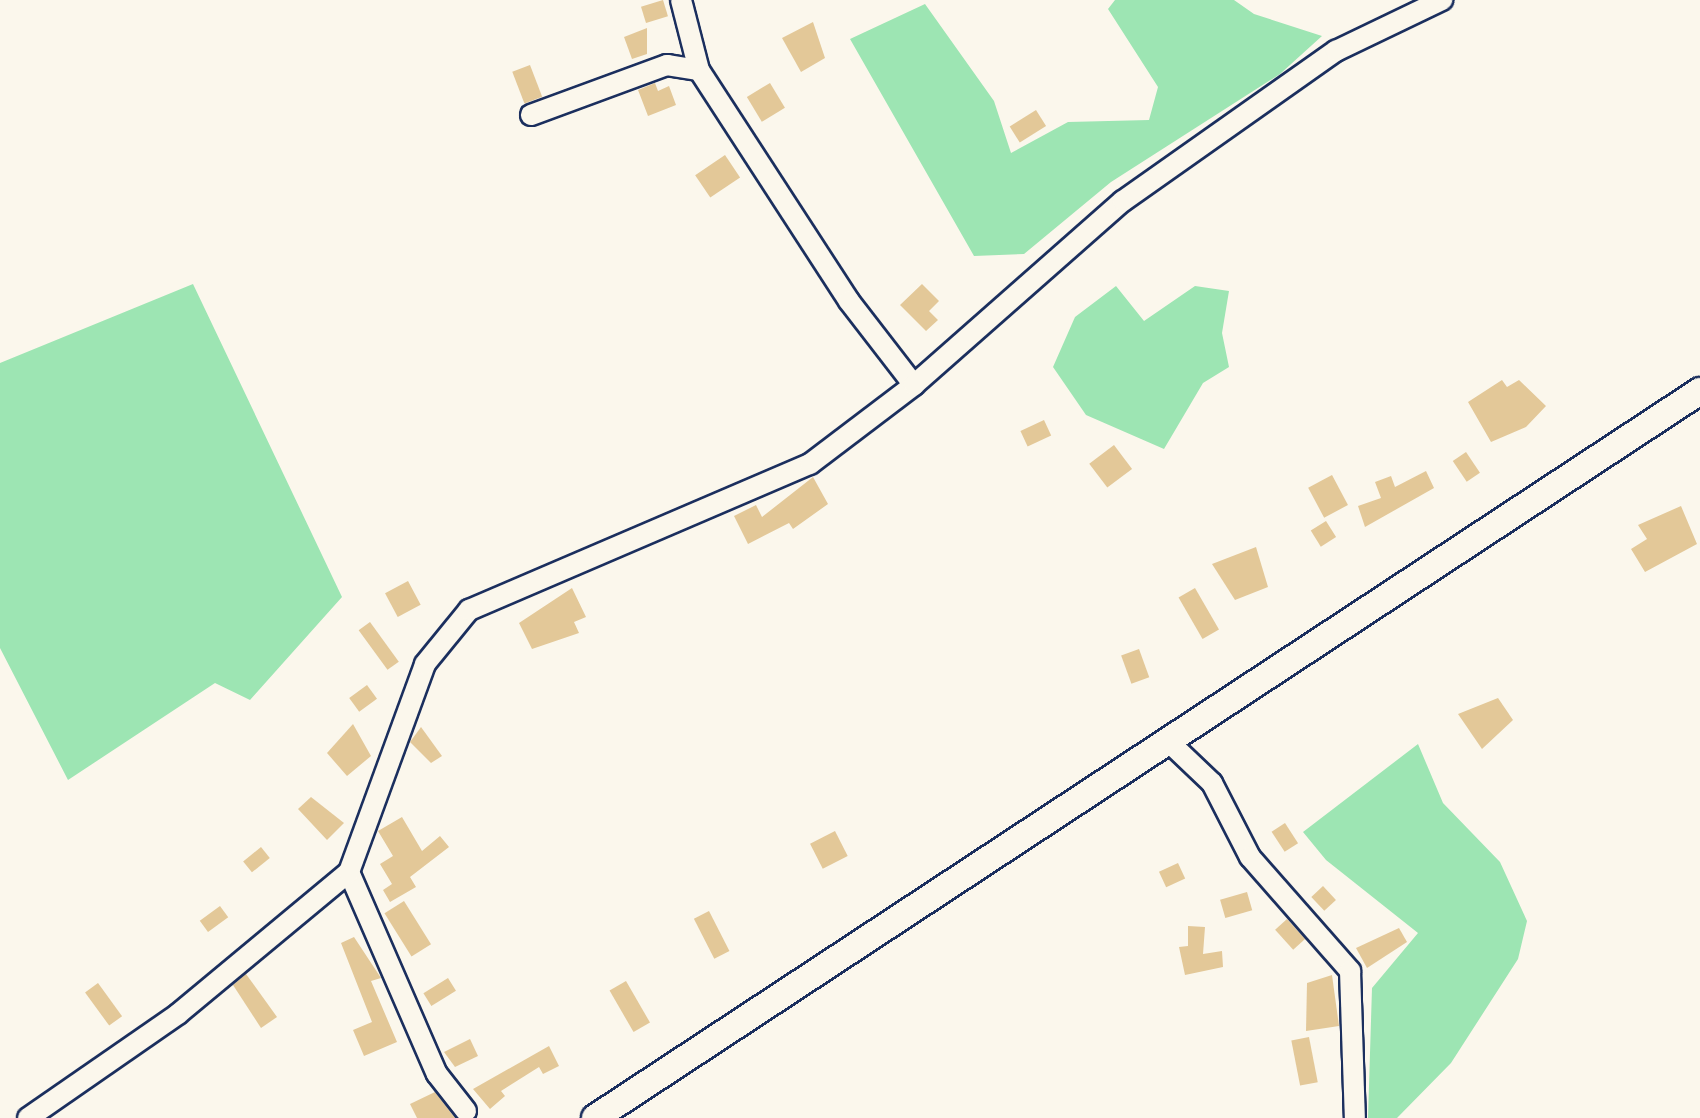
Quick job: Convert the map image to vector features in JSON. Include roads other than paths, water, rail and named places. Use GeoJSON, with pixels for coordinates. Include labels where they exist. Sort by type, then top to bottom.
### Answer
{"type":"FeatureCollection","features":[{"type":"Feature","properties":{"kind":"main road"},"geometry":{"type":"LineString","coordinates":[[595,1118],[1170,743],[1700,391]]}},
{"type":"Feature","properties":{"kind":"street"},"geometry":{"type":"LineString","coordinates":[[681,0],[699,70],[849,301],[914,385]]}},
{"type":"Feature","properties":{"kind":"street"},"geometry":{"type":"LineString","coordinates":[[28,1118],[178,1014],[349,872],[425,664],[469,610],[810,464],[914,385],[1123,201],[1336,51],[1442,0]]}},
{"type":"Feature","properties":{"kind":"street"},"geometry":{"type":"LineString","coordinates":[[531,115],[667,65],[699,70]]}},
{"type":"Feature","properties":{"kind":"street"},"geometry":{"type":"LineString","coordinates":[[1170,743],[1212,783],[1250,857],[1350,971],[1355,1118]]}},
{"type":"Feature","properties":{"kind":"street"},"geometry":{"type":"LineString","coordinates":[[349,872],[437,1074],[466,1111]]}}]}
